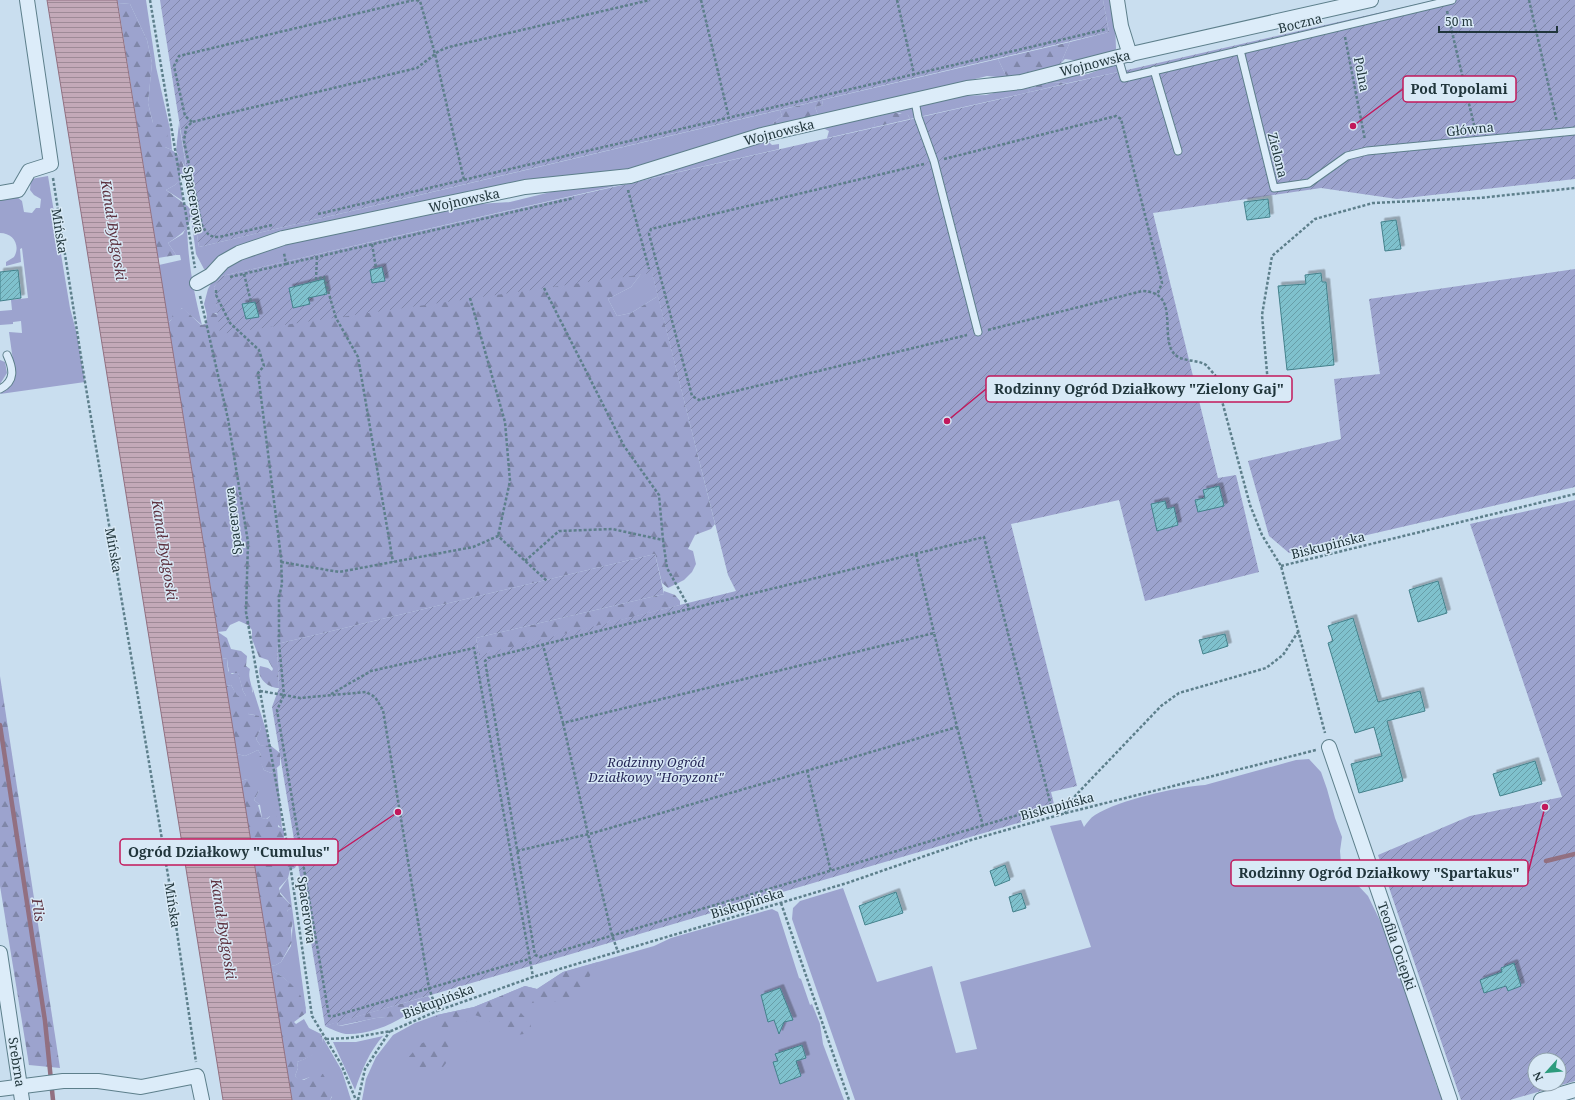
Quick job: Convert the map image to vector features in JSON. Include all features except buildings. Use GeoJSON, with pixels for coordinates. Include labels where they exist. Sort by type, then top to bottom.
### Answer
{"type":"FeatureCollection","features":[{"type":"Feature","properties":{"kind":"street"},"geometry":{"type":"LineString","coordinates":[[0,193],[18,190],[29,171],[51,164],[27,0]]}},
{"type":"Feature","properties":{"kind":"street"},"geometry":{"type":"LineString","coordinates":[[1117,0],[1124,56]]}},
{"type":"Feature","properties":{"kind":"street","name":"Wojnowska"},"geometry":{"type":"LineString","coordinates":[[197,282],[211,275],[223,262],[239,253],[283,238],[525,187],[630,176],[762,135],[967,88],[1022,82],[1124,56],[1371,0]]}},
{"type":"Feature","properties":{"kind":"street","name":"Teofila Ociepki"},"geometry":{"type":"LineString","coordinates":[[1329,747],[1450,1100]]}},
{"type":"Feature","properties":{"kind":"street","name":"Srebrna"},"geometry":{"type":"LineString","coordinates":[[0,953],[22,1093]]}},
{"type":"Feature","properties":{"kind":"street"},"geometry":{"type":"LineString","coordinates":[[0,1089],[22,1093],[63,1081],[98,1081],[141,1087],[197,1076],[202,1100]]}},
{"type":"Feature","properties":{"kind":"street"},"geometry":{"type":"LineString","coordinates":[[1541,1100],[1575,1090]]}},
{"type":"Feature","properties":{"kind":"lane","name":"Boczna"},"geometry":{"type":"LineString","coordinates":[[1124,56],[1124,78],[1448,1]]}},
{"type":"Feature","properties":{"kind":"lane","name":"Zielona"},"geometry":{"type":"LineString","coordinates":[[1240,50],[1274,188],[1310,183],[1347,156],[1367,151]]}},
{"type":"Feature","properties":{"kind":"lane"},"geometry":{"type":"LineString","coordinates":[[1154,70],[1178,151]]}},
{"type":"Feature","properties":{"kind":"lane"},"geometry":{"type":"LineString","coordinates":[[915,101],[918,117],[934,161],[978,332]]}},
{"type":"Feature","properties":{"kind":"lane","name":"Główna"},"geometry":{"type":"LineString","coordinates":[[1367,151],[1575,131]]}},
{"type":"Feature","properties":{"kind":"lane"},"geometry":{"type":"LineString","coordinates":[[0,389],[8,383],[13,373],[12,366],[7,355]]}},
{"type":"Feature","properties":{"kind":"path","name":"Spacerowa"},"geometry":{"type":"LineString","coordinates":[[150,0],[197,282],[228,419],[248,542],[246,612],[288,850],[312,1016],[341,1064],[357,1100]]}},
{"type":"Feature","properties":{"kind":"path"},"geometry":{"type":"LineString","coordinates":[[192,122],[185,116],[174,66],[179,56],[415,0],[420,1],[435,54],[464,180]]}},
{"type":"Feature","properties":{"kind":"path"},"geometry":{"type":"LineString","coordinates":[[273,224],[219,237],[211,237],[207,234],[202,225],[184,140],[186,128],[192,122],[410,70],[425,63],[435,54],[449,47],[650,0]]}},
{"type":"Feature","properties":{"kind":"path"},"geometry":{"type":"LineString","coordinates":[[701,0],[729,118]]}},
{"type":"Feature","properties":{"kind":"path"},"geometry":{"type":"LineString","coordinates":[[897,0],[914,74]]}},
{"type":"Feature","properties":{"kind":"path"},"geometry":{"type":"LineString","coordinates":[[1529,0],[1559,133]]}},
{"type":"Feature","properties":{"kind":"path"},"geometry":{"type":"LineString","coordinates":[[1448,1],[1477,140]]}},
{"type":"Feature","properties":{"kind":"path","name":"Polna"},"geometry":{"type":"LineString","coordinates":[[1342,25],[1367,151]]}},
{"type":"Feature","properties":{"kind":"path"},"geometry":{"type":"LineString","coordinates":[[311,216],[1121,26]]}},
{"type":"Feature","properties":{"kind":"path","name":"Mińska"},"geometry":{"type":"LineString","coordinates":[[51,164],[55,198],[85,382],[174,913],[194,1042],[197,1076]]}},
{"type":"Feature","properties":{"kind":"path"},"geometry":{"type":"LineString","coordinates":[[626,187],[649,269]]}},
{"type":"Feature","properties":{"kind":"path"},"geometry":{"type":"LineString","coordinates":[[1268,384],[1262,315],[1272,256],[1315,219],[1373,203],[1479,198],[1575,188]]}},
{"type":"Feature","properties":{"kind":"path"},"geometry":{"type":"LineString","coordinates":[[224,278],[576,198]]}},
{"type":"Feature","properties":{"kind":"path"},"geometry":{"type":"LineString","coordinates":[[283,238],[286,264]]}},
{"type":"Feature","properties":{"kind":"path"},"geometry":{"type":"LineString","coordinates":[[372,244],[353,248],[347,250],[369,244],[372,244]]}},
{"type":"Feature","properties":{"kind":"path"},"geometry":{"type":"LineString","coordinates":[[372,244],[376,268]]}},
{"type":"Feature","properties":{"kind":"path"},"geometry":{"type":"LineString","coordinates":[[317,257],[316,279],[324,277],[336,318],[358,356],[393,562]]}},
{"type":"Feature","properties":{"kind":"path"},"geometry":{"type":"LineString","coordinates":[[244,274],[251,302]]}},
{"type":"Feature","properties":{"kind":"path"},"geometry":{"type":"LineString","coordinates":[[216,288],[216,295],[230,323],[258,350],[264,366],[258,373],[281,562],[282,584],[279,597],[279,644],[284,694],[277,710],[329,1016],[334,1016],[529,959]]}},
{"type":"Feature","properties":{"kind":"path"},"geometry":{"type":"LineString","coordinates":[[544,288],[624,446],[659,495],[667,568],[690,609]]}},
{"type":"Feature","properties":{"kind":"path"},"geometry":{"type":"LineString","coordinates":[[470,298],[505,422],[510,481],[498,536]]}},
{"type":"Feature","properties":{"kind":"path","name":"Biskupińska"},"geometry":{"type":"LineString","coordinates":[[326,1039],[350,1038],[391,1031],[437,1011],[533,977],[847,883],[971,840],[1066,813],[1329,747],[1281,566],[1575,494]]}},
{"type":"Feature","properties":{"kind":"path"},"geometry":{"type":"LineString","coordinates":[[525,561],[559,531],[612,529],[664,540]]}},
{"type":"Feature","properties":{"kind":"path"},"geometry":{"type":"LineString","coordinates":[[281,562],[339,572],[473,547],[498,536]]}},
{"type":"Feature","properties":{"kind":"path"},"geometry":{"type":"LineString","coordinates":[[498,536],[547,581]]}},
{"type":"Feature","properties":{"kind":"path"},"geometry":{"type":"LineString","coordinates":[[1050,806],[984,537],[488,658],[485,661],[535,955],[540,957],[832,872],[1050,806],[1058,805],[1066,813],[1075,796],[1161,706],[1179,693],[1266,668],[1283,655],[1298,631]]}},
{"type":"Feature","properties":{"kind":"path"},"geometry":{"type":"LineString","coordinates":[[916,554],[957,727],[983,826]]}},
{"type":"Feature","properties":{"kind":"path"},"geometry":{"type":"LineString","coordinates":[[563,723],[934,633]]}},
{"type":"Feature","properties":{"kind":"path"},"geometry":{"type":"LineString","coordinates":[[543,645],[563,723],[612,935],[618,952]]}},
{"type":"Feature","properties":{"kind":"path"},"geometry":{"type":"LineString","coordinates":[[329,695],[371,671],[474,648],[533,977]]}},
{"type":"Feature","properties":{"kind":"path"},"geometry":{"type":"LineString","coordinates":[[259,691],[284,694],[300,698],[366,692],[375,697],[383,710],[429,988],[437,1011]]}},
{"type":"Feature","properties":{"kind":"path"},"geometry":{"type":"LineString","coordinates":[[517,851],[588,834],[957,727]]}},
{"type":"Feature","properties":{"kind":"path"},"geometry":{"type":"LineString","coordinates":[[807,770],[832,872]]}},
{"type":"Feature","properties":{"kind":"path"},"geometry":{"type":"LineString","coordinates":[[781,903],[849,1100]]}},
{"type":"Feature","properties":{"kind":"path"},"geometry":{"type":"LineString","coordinates":[[357,1100],[365,1069],[391,1031]]}},
{"type":"Feature","properties":{"kind":"green space"},"geometry":{"type":"Polygon","coordinates":[[[117,0],[146,0],[156,67],[170,129],[172,150],[165,147],[153,123],[148,103],[152,63],[147,40],[130,4],[118,3],[117,0]]]}},
{"type":"Feature","properties":{"kind":"green space"},"geometry":{"type":"Polygon","coordinates":[[[160,0],[1103,0],[1109,32],[199,247],[160,0]]]}},
{"type":"Feature","properties":{"kind":"green space"},"geometry":{"type":"Polygon","coordinates":[[[1103,0],[1111,0],[1115,20],[1116,49],[1109,56],[1080,61],[1065,59],[1061,63],[1070,42],[1109,32],[1103,0]]]}},
{"type":"Feature","properties":{"kind":"green space","name":"Rodzinny Ogród Działkowy \"Horyzont\""},"geometry":{"type":"Polygon","coordinates":[[[1435,0],[1575,0],[1575,179],[1397,199],[1321,188],[1153,213],[1218,478],[1236,475],[1259,572],[1145,601],[1119,500],[1011,524],[1077,786],[1051,792],[1056,812],[325,1026],[272,707],[279,688],[277,644],[655,554],[664,594],[476,638],[479,655],[736,591],[728,575],[652,273],[220,334],[214,287],[222,276],[1435,0]]]}},
{"type":"Feature","properties":{"kind":"green space"},"geometry":{"type":"Polygon","coordinates":[[[118,3],[130,4],[147,40],[152,63],[148,103],[153,123],[162,125],[168,133],[165,147],[178,155],[184,166],[185,176],[175,185],[166,190],[190,208],[190,220],[188,225],[182,233],[168,243],[176,255],[158,258],[118,3]]]}},
{"type":"Feature","properties":{"kind":"green space"},"geometry":{"type":"Polygon","coordinates":[[[1070,42],[1061,63],[1054,68],[1007,78],[998,59],[1070,42]]]}},
{"type":"Feature","properties":{"kind":"green space"},"geometry":{"type":"Polygon","coordinates":[[[998,59],[1007,78],[987,76],[819,118],[815,107],[823,105],[822,100],[998,59]]]}},
{"type":"Feature","properties":{"kind":"green space"},"geometry":{"type":"Polygon","coordinates":[[[1118,63],[1118,72],[1068,83],[1051,82],[1053,78],[1088,74],[1118,63]]]}},
{"type":"Feature","properties":{"kind":"green space"},"geometry":{"type":"Polygon","coordinates":[[[1041,82],[1046,84],[1051,82],[1068,83],[1030,92],[1027,88],[1035,87],[1041,82]]]}},
{"type":"Feature","properties":{"kind":"green space"},"geometry":{"type":"Polygon","coordinates":[[[1013,88],[1027,88],[1030,92],[910,119],[908,115],[894,112],[874,118],[875,127],[827,138],[829,131],[823,128],[960,96],[986,95],[1013,88]]]}},
{"type":"Feature","properties":{"kind":"green space"},"geometry":{"type":"Polygon","coordinates":[[[822,100],[823,105],[815,107],[819,118],[776,129],[773,123],[782,116],[780,110],[822,100]]]}},
{"type":"Feature","properties":{"kind":"green space"},"geometry":{"type":"Polygon","coordinates":[[[780,110],[782,116],[773,123],[776,129],[659,165],[324,227],[208,269],[204,269],[196,254],[184,165],[176,151],[179,123],[199,247],[780,110]]]}},
{"type":"Feature","properties":{"kind":"green space"},"geometry":{"type":"Polygon","coordinates":[[[894,112],[900,114],[904,112],[910,119],[875,127],[873,118],[894,112]]]}},
{"type":"Feature","properties":{"kind":"green space"},"geometry":{"type":"Polygon","coordinates":[[[765,138],[772,145],[779,144],[779,149],[630,183],[765,138]]]}},
{"type":"Feature","properties":{"kind":"green space"},"geometry":{"type":"Polygon","coordinates":[[[48,176],[70,308],[77,335],[85,382],[0,394],[11,384],[15,375],[9,332],[22,333],[21,321],[13,322],[13,324],[0,325],[0,311],[12,310],[11,300],[28,298],[22,248],[20,249],[21,262],[6,266],[6,262],[14,257],[17,248],[12,237],[0,233],[0,196],[17,197],[22,201],[24,212],[32,213],[36,208],[40,208],[41,199],[34,195],[30,190],[31,179],[48,176]]]}},
{"type":"Feature","properties":{"kind":"green space"},"geometry":{"type":"Polygon","coordinates":[[[180,180],[183,201],[166,190],[180,180]]]}},
{"type":"Feature","properties":{"kind":"green space"},"geometry":{"type":"Polygon","coordinates":[[[618,182],[624,184],[222,276],[214,287],[218,314],[215,313],[208,319],[204,304],[208,289],[217,273],[224,266],[263,248],[478,204],[510,202],[563,189],[618,182]]]}},
{"type":"Feature","properties":{"kind":"green space"},"geometry":{"type":"Polygon","coordinates":[[[187,225],[188,251],[202,325],[182,308],[168,323],[159,265],[181,260],[180,255],[176,255],[168,243],[183,234],[187,225]]]}},
{"type":"Feature","properties":{"kind":"green space"},"geometry":{"type":"Polygon","coordinates":[[[1575,269],[1575,487],[1289,553],[1269,536],[1248,461],[1341,439],[1334,379],[1380,374],[1369,299],[1575,269]]]}},
{"type":"Feature","properties":{"kind":"green space"},"geometry":{"type":"Polygon","coordinates":[[[652,272],[658,296],[631,313],[617,316],[608,299],[631,287],[641,274],[652,272]]]}},
{"type":"Feature","properties":{"kind":"green space"},"geometry":{"type":"Polygon","coordinates":[[[641,274],[631,287],[608,299],[617,316],[631,313],[658,296],[715,524],[711,529],[695,535],[688,549],[693,551],[696,564],[692,572],[684,580],[668,588],[662,583],[655,554],[277,644],[279,688],[275,688],[267,684],[261,678],[259,670],[260,666],[268,668],[272,671],[273,669],[268,660],[259,657],[252,639],[252,630],[248,625],[239,621],[230,625],[226,631],[218,632],[227,638],[231,649],[241,651],[247,656],[246,666],[250,669],[249,676],[252,696],[246,696],[238,673],[229,673],[227,659],[222,658],[168,323],[174,312],[183,308],[201,325],[206,324],[207,313],[210,312],[222,316],[641,274]]]}},
{"type":"Feature","properties":{"kind":"green space"},"geometry":{"type":"Polygon","coordinates":[[[0,360],[5,362],[7,373],[0,384],[0,360]]]}},
{"type":"Feature","properties":{"kind":"green space"},"geometry":{"type":"Polygon","coordinates":[[[1575,500],[1575,1081],[1567,1083],[1567,1052],[1527,1052],[1527,1092],[1537,1092],[1510,1100],[1461,1100],[1378,855],[1470,816],[1562,797],[1470,524],[1575,500]]]}},
{"type":"Feature","properties":{"kind":"green space"},"geometry":{"type":"Polygon","coordinates":[[[664,591],[675,595],[680,601],[680,605],[479,656],[476,638],[664,594],[664,591]]]}},
{"type":"Feature","properties":{"kind":"green space"},"geometry":{"type":"Polygon","coordinates":[[[222,658],[227,659],[228,671],[232,674],[238,672],[243,691],[246,696],[253,692],[252,686],[271,746],[270,747],[260,745],[256,739],[261,728],[255,715],[248,714],[248,705],[237,696],[231,685],[226,686],[222,658]]]}},
{"type":"Feature","properties":{"kind":"green space"},"geometry":{"type":"Polygon","coordinates":[[[0,676],[60,1068],[29,1065],[0,886],[0,676]]]}},
{"type":"Feature","properties":{"kind":"green space"},"geometry":{"type":"Polygon","coordinates":[[[231,685],[237,695],[246,701],[249,701],[253,707],[248,714],[259,716],[261,728],[256,739],[260,745],[271,746],[280,753],[280,765],[271,773],[264,770],[261,764],[258,765],[256,760],[261,755],[258,750],[245,756],[237,754],[226,686],[231,685]]]}},
{"type":"Feature","properties":{"kind":"green space"},"geometry":{"type":"Polygon","coordinates":[[[258,750],[261,755],[259,758],[264,770],[271,773],[277,768],[282,829],[270,816],[266,819],[262,818],[260,805],[254,800],[259,791],[247,779],[241,781],[237,754],[245,756],[258,750]]]}},
{"type":"Feature","properties":{"kind":"green space"},"geometry":{"type":"Polygon","coordinates":[[[1309,759],[1321,772],[1342,837],[1340,851],[1341,863],[1352,879],[1368,896],[1387,935],[1437,1087],[1444,1100],[855,1100],[792,919],[793,908],[800,901],[843,888],[877,982],[932,966],[956,1053],[977,1049],[960,982],[1091,947],[1050,826],[1081,820],[1084,827],[1090,819],[1105,809],[1133,799],[1179,788],[1205,785],[1296,760],[1309,759]]]}},
{"type":"Feature","properties":{"kind":"green space"},"geometry":{"type":"Polygon","coordinates":[[[247,779],[254,781],[259,791],[254,800],[260,805],[258,805],[262,818],[267,819],[270,816],[270,811],[273,811],[278,819],[278,827],[284,829],[284,837],[280,852],[293,854],[298,862],[295,868],[290,870],[288,878],[279,888],[280,894],[291,905],[291,908],[287,911],[291,914],[293,922],[291,930],[292,942],[281,962],[270,966],[241,781],[247,779]]]}},
{"type":"Feature","properties":{"kind":"green space"},"geometry":{"type":"Polygon","coordinates":[[[288,878],[306,1010],[293,987],[278,974],[271,971],[270,966],[281,962],[291,946],[293,922],[287,911],[291,908],[291,905],[279,891],[288,878]]]}},
{"type":"Feature","properties":{"kind":"green space"},"geometry":{"type":"Polygon","coordinates":[[[772,909],[778,912],[799,978],[801,979],[810,1005],[812,1004],[820,1024],[823,1044],[844,1100],[362,1100],[366,1079],[376,1057],[393,1035],[415,1023],[437,1015],[474,1007],[525,986],[537,989],[563,972],[654,946],[671,938],[772,909]]]}},
{"type":"Feature","properties":{"kind":"green space"},"geometry":{"type":"Polygon","coordinates":[[[598,962],[581,991],[570,1001],[538,1002],[520,1005],[521,1013],[531,1024],[530,1033],[511,1036],[486,1019],[472,1014],[459,1031],[430,1028],[437,1015],[474,1007],[525,986],[537,989],[563,972],[598,962]]]}},
{"type":"Feature","properties":{"kind":"green space"},"geometry":{"type":"Polygon","coordinates":[[[271,971],[289,982],[303,1000],[306,1013],[294,1022],[296,1024],[304,1019],[309,1028],[321,1034],[323,1039],[320,1048],[316,1052],[297,1062],[298,1068],[295,1076],[299,1080],[304,1080],[317,1073],[323,1074],[329,1083],[332,1093],[330,1100],[292,1100],[271,971]]]}},
{"type":"Feature","properties":{"kind":"green space"},"geometry":{"type":"Polygon","coordinates":[[[428,996],[431,1000],[427,1005],[413,1009],[399,1016],[376,1018],[338,1026],[337,1022],[428,996]]]}},
{"type":"Feature","properties":{"kind":"green space"},"geometry":{"type":"Polygon","coordinates":[[[413,1009],[391,1024],[363,1033],[346,1034],[325,1026],[337,1022],[338,1026],[348,1025],[376,1018],[403,1014],[413,1009]]]}},
{"type":"Feature","properties":{"kind":"green space"},"geometry":{"type":"Polygon","coordinates":[[[383,1036],[366,1062],[355,1090],[333,1042],[356,1042],[383,1036]]]}},
{"type":"Feature","properties":{"kind":"green space"},"geometry":{"type":"Polygon","coordinates":[[[436,1037],[451,1042],[451,1051],[448,1059],[437,1073],[429,1065],[418,1071],[407,1059],[420,1044],[436,1037]]]}},
{"type":"Feature","properties":{"kind":"green space"},"geometry":{"type":"Polygon","coordinates":[[[323,1038],[342,1071],[351,1100],[330,1100],[332,1097],[310,1077],[299,1081],[295,1076],[298,1068],[297,1062],[314,1053],[320,1047],[323,1038]]]}},
{"type":"Feature","properties":{"kind":"water","name":"Kanał Bydgoski"},"geometry":{"type":"Polygon","coordinates":[[[47,0],[117,0],[292,1100],[223,1100],[47,0]]]}},
{"type":"Feature","properties":{"kind":"waterway","name":"Flis"},"geometry":{"type":"LineString","coordinates":[[0,725],[45,1021],[53,1100]]}},
{"type":"Feature","properties":{"kind":"waterway"},"geometry":{"type":"LineString","coordinates":[[1546,861],[1575,854]]}},
{"type":"Feature","properties":{"kind":"place","name":"Pod Topolami"},"geometry":{"type":"Point","coordinates":[1353,126]}},
{"type":"Feature","properties":{"kind":"place","name":"Rodzinny Ogród Działkowy \"Zielony Gaj\""},"geometry":{"type":"Point","coordinates":[947,421]}},
{"type":"Feature","properties":{"kind":"place","name":"Rodzinny Ogród Działkowy \"Spartakus\""},"geometry":{"type":"Point","coordinates":[1545,807]}},
{"type":"Feature","properties":{"kind":"place","name":"Ogród Działkowy \"Cumulus\""},"geometry":{"type":"Point","coordinates":[398,812]}}]}
